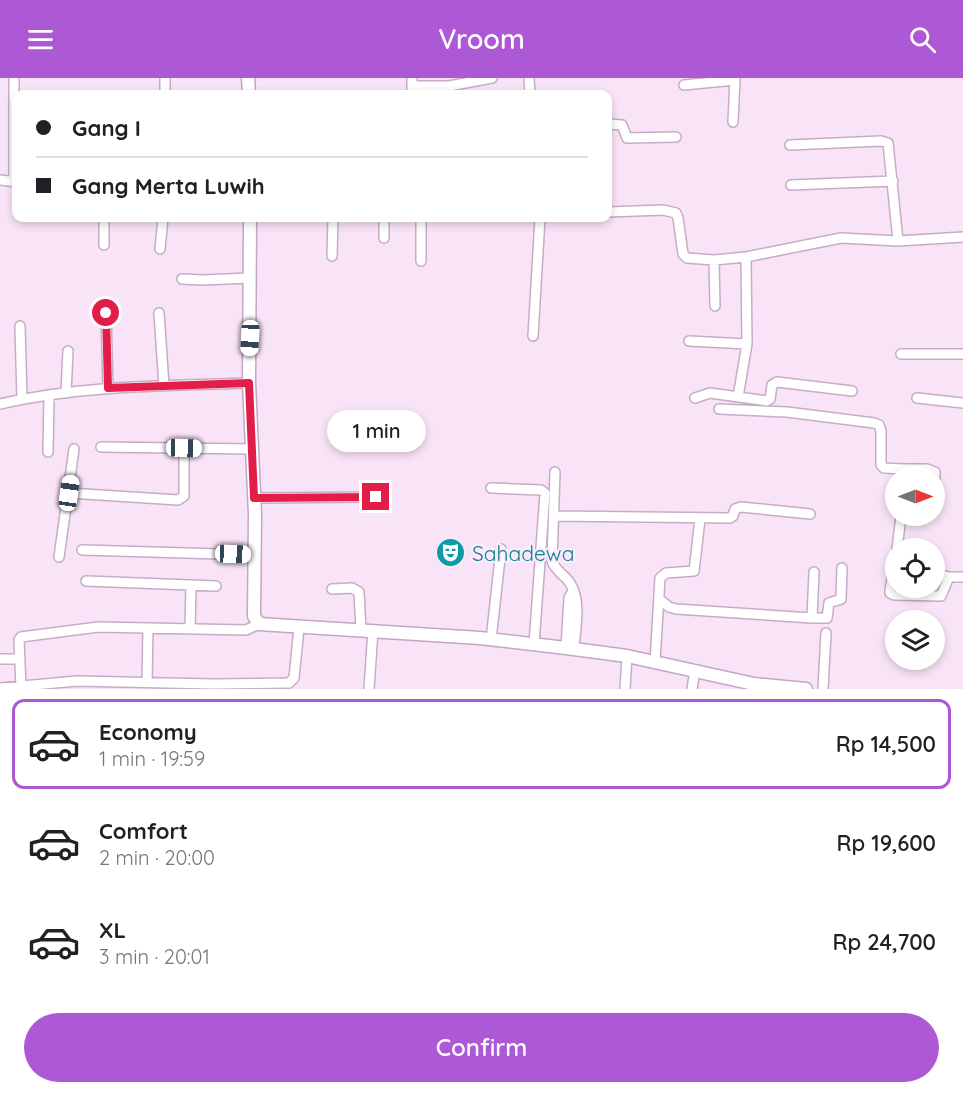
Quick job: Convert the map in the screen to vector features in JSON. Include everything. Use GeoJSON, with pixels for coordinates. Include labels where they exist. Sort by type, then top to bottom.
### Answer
{"type":"FeatureCollection","features":[{"type":"Feature","properties":{"kind":"street"},"geometry":{"type":"LineString","coordinates":[[412,86],[449,86],[492,78]]}},
{"type":"Feature","properties":{"kind":"street"},"geometry":{"type":"LineString","coordinates":[[684,85],[735,79],[733,122]]}},
{"type":"Feature","properties":{"kind":"street"},"geometry":{"type":"LineString","coordinates":[[14,81],[14,90]]}},
{"type":"Feature","properties":{"kind":"street"},"geometry":{"type":"LineString","coordinates":[[612,124],[622,125],[627,138],[676,137]]}},
{"type":"Feature","properties":{"kind":"street"},"geometry":{"type":"LineString","coordinates":[[790,145],[885,141],[889,147],[898,241]]}},
{"type":"Feature","properties":{"kind":"street"},"geometry":{"type":"LineString","coordinates":[[791,185],[892,181]]}},
{"type":"Feature","properties":{"kind":"street"},"geometry":{"type":"LineString","coordinates":[[612,212],[663,210],[673,212],[678,218],[684,256],[714,260],[746,257],[841,238],[898,241],[963,237]]}},
{"type":"Feature","properties":{"kind":"street"},"geometry":{"type":"LineString","coordinates":[[104,222],[104,245]]}},
{"type":"Feature","properties":{"kind":"street"},"geometry":{"type":"LineString","coordinates":[[160,249],[163,222]]}},
{"type":"Feature","properties":{"kind":"street"},"geometry":{"type":"LineString","coordinates":[[250,222],[249,383],[254,498],[254,616],[259,624]]}},
{"type":"Feature","properties":{"kind":"street"},"geometry":{"type":"LineString","coordinates":[[332,256],[333,222]]}},
{"type":"Feature","properties":{"kind":"street"},"geometry":{"type":"LineString","coordinates":[[384,222],[384,238]]}},
{"type":"Feature","properties":{"kind":"street"},"geometry":{"type":"LineString","coordinates":[[421,222],[421,261]]}},
{"type":"Feature","properties":{"kind":"street"},"geometry":{"type":"LineString","coordinates":[[533,336],[540,222]]}},
{"type":"Feature","properties":{"kind":"street"},"geometry":{"type":"LineString","coordinates":[[738,398],[747,344],[746,257]]}},
{"type":"Feature","properties":{"kind":"street"},"geometry":{"type":"LineString","coordinates":[[714,260],[715,306]]}},
{"type":"Feature","properties":{"kind":"street"},"geometry":{"type":"LineString","coordinates":[[182,279],[249,278]]}},
{"type":"Feature","properties":{"kind":"street"},"geometry":{"type":"LineString","coordinates":[[106,313],[108,388]]}},
{"type":"Feature","properties":{"kind":"street"},"geometry":{"type":"LineString","coordinates":[[159,313],[164,386]]}},
{"type":"Feature","properties":{"kind":"street"},"geometry":{"type":"LineString","coordinates":[[20,326],[22,399]]}},
{"type":"Feature","properties":{"kind":"street"},"geometry":{"type":"LineString","coordinates":[[689,341],[747,344]]}},
{"type":"Feature","properties":{"kind":"street"},"geometry":{"type":"LineString","coordinates":[[66,393],[68,351]]}},
{"type":"Feature","properties":{"kind":"street"},"geometry":{"type":"LineString","coordinates":[[901,354],[963,354]]}},
{"type":"Feature","properties":{"kind":"street"},"geometry":{"type":"LineString","coordinates":[[695,398],[710,393],[769,401],[772,385],[777,382],[852,391]]}},
{"type":"Feature","properties":{"kind":"street"},"geometry":{"type":"LineString","coordinates":[[0,404],[108,388],[249,383]]}},
{"type":"Feature","properties":{"kind":"street"},"geometry":{"type":"LineString","coordinates":[[48,452],[49,396]]}},
{"type":"Feature","properties":{"kind":"street"},"geometry":{"type":"LineString","coordinates":[[917,398],[963,403]]}},
{"type":"Feature","properties":{"kind":"street"},"geometry":{"type":"LineString","coordinates":[[719,409],[787,412],[874,423],[879,425],[881,431],[880,462],[885,467]]}},
{"type":"Feature","properties":{"kind":"street"},"geometry":{"type":"LineString","coordinates":[[101,447],[252,449]]}},
{"type":"Feature","properties":{"kind":"street"},"geometry":{"type":"LineString","coordinates":[[69,493],[178,500],[184,496],[184,448]]}},
{"type":"Feature","properties":{"kind":"street"},"geometry":{"type":"LineString","coordinates":[[60,557],[74,449]]}},
{"type":"Feature","properties":{"kind":"street"},"geometry":{"type":"LineString","coordinates":[[555,472],[552,561],[556,569],[571,584],[577,598],[570,648]]}},
{"type":"Feature","properties":{"kind":"street"},"geometry":{"type":"LineString","coordinates":[[491,488],[542,490],[545,493],[534,644]]}},
{"type":"Feature","properties":{"kind":"street"},"geometry":{"type":"LineString","coordinates":[[254,498],[376,497]]}},
{"type":"Feature","properties":{"kind":"street"},"geometry":{"type":"LineString","coordinates":[[554,516],[731,518],[735,509],[741,507],[810,514]]}},
{"type":"Feature","properties":{"kind":"street"},"geometry":{"type":"LineString","coordinates":[[655,662],[662,575],[694,571],[700,519]]}},
{"type":"Feature","properties":{"kind":"street"},"geometry":{"type":"LineString","coordinates":[[491,640],[501,549]]}},
{"type":"Feature","properties":{"kind":"street"},"geometry":{"type":"LineString","coordinates":[[82,550],[255,555]]}},
{"type":"Feature","properties":{"kind":"street"},"geometry":{"type":"LineString","coordinates":[[659,599],[669,607],[676,609],[827,618],[829,603],[841,599],[842,568]]}},
{"type":"Feature","properties":{"kind":"street"},"geometry":{"type":"LineString","coordinates":[[812,618],[814,572]]}},
{"type":"Feature","properties":{"kind":"street"},"geometry":{"type":"LineString","coordinates":[[945,576],[963,577]]}},
{"type":"Feature","properties":{"kind":"street"},"geometry":{"type":"LineString","coordinates":[[945,586],[949,577]]}},
{"type":"Feature","properties":{"kind":"street"},"geometry":{"type":"LineString","coordinates":[[86,581],[216,586]]}},
{"type":"Feature","properties":{"kind":"street"},"geometry":{"type":"LineString","coordinates":[[190,629],[191,585]]}},
{"type":"Feature","properties":{"kind":"street"},"geometry":{"type":"LineString","coordinates":[[332,589],[352,588],[359,592],[367,630],[369,689]]}},
{"type":"Feature","properties":{"kind":"street"},"geometry":{"type":"LineString","coordinates":[[21,687],[19,659],[21,637],[98,627],[246,630],[259,624],[367,630],[570,648],[627,656],[754,684],[806,689]]}},
{"type":"Feature","properties":{"kind":"street"},"geometry":{"type":"LineString","coordinates":[[147,682],[148,628]]}},
{"type":"Feature","properties":{"kind":"street"},"geometry":{"type":"LineString","coordinates":[[0,688],[147,682],[251,685],[289,683],[293,680],[299,628]]}},
{"type":"Feature","properties":{"kind":"street"},"geometry":{"type":"LineString","coordinates":[[823,689],[826,633]]}},
{"type":"Feature","properties":{"kind":"street"},"geometry":{"type":"LineString","coordinates":[[625,689],[627,656]]}},
{"type":"Feature","properties":{"kind":"street"},"geometry":{"type":"LineString","coordinates":[[0,659],[19,659]]}},
{"type":"Feature","properties":{"kind":"street"},"geometry":{"type":"LineString","coordinates":[[692,689],[694,670]]}},
{"type":"Feature","properties":{"kind":"place","name":"Sahadewa"},"geometry":{"type":"Point","coordinates":[451,553]}},
{"type":"Feature","properties":{"kind":"route"},"geometry":{"type":"LineString","coordinates":[[106,313],[108,388],[249,383],[254,498],[376,497]]}}]}
